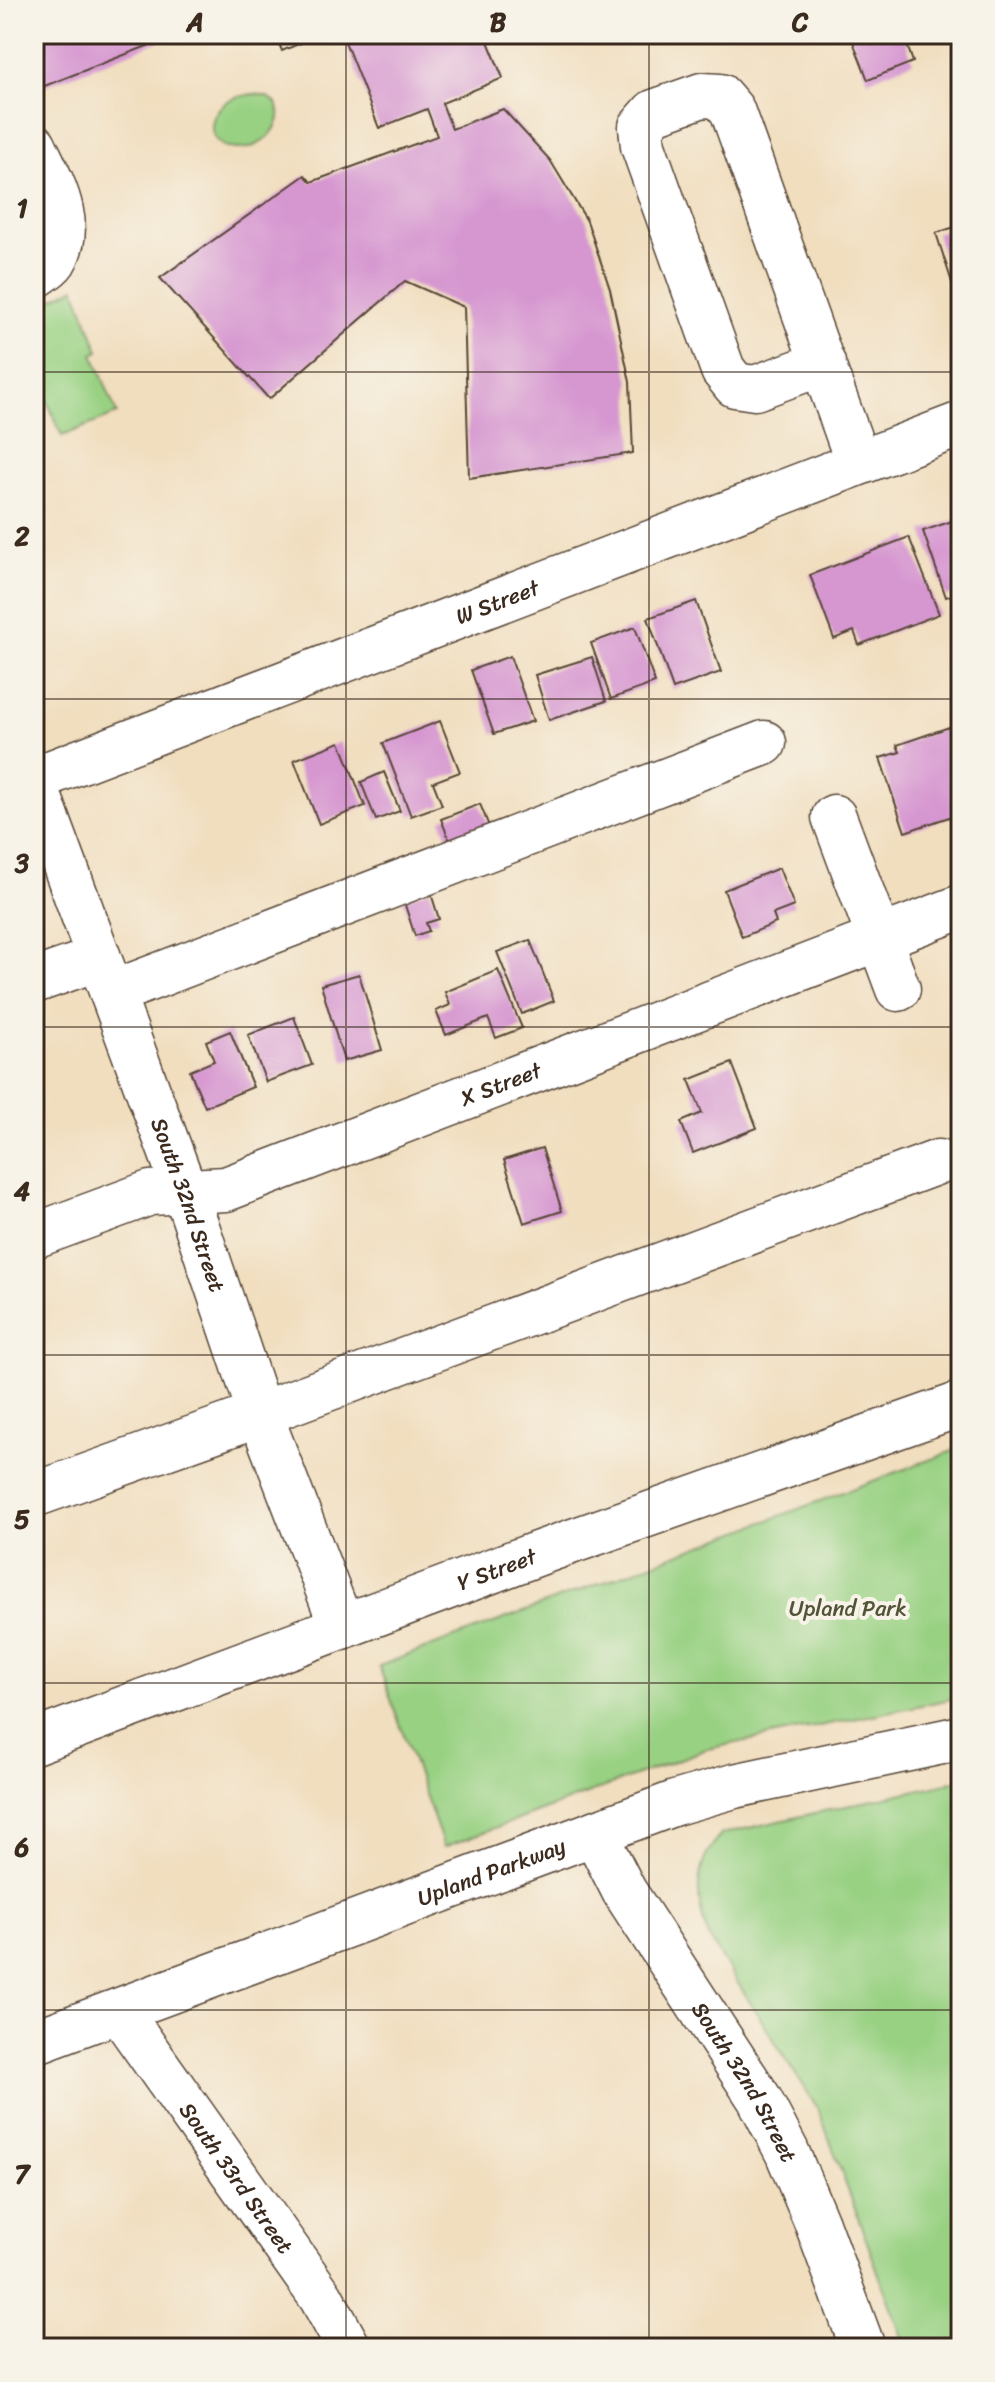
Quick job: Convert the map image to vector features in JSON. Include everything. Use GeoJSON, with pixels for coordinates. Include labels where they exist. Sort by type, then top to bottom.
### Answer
{"type":"FeatureCollection","features":[{"type":"Feature","properties":{"kind":"street"},"geometry":{"type":"LineString","coordinates":[[823,363],[755,388],[735,385],[723,370],[643,146],[641,127],[654,112],[702,95],[720,96],[732,110],[823,363],[858,463]]}},
{"type":"Feature","properties":{"kind":"street"},"geometry":{"type":"LineString","coordinates":[[34,145],[62,210],[62,237],[53,262],[34,277]]}},
{"type":"Feature","properties":{"kind":"street","name":"W Street"},"geometry":{"type":"LineString","coordinates":[[34,781],[961,424]]}},
{"type":"Feature","properties":{"kind":"street"},"geometry":{"type":"LineString","coordinates":[[34,981],[105,976],[764,743]]}},
{"type":"Feature","properties":{"kind":"street","name":"South 32nd Street"},"geometry":{"type":"LineString","coordinates":[[34,781],[185,1191],[260,1414],[342,1627]]}},
{"type":"Feature","properties":{"kind":"street"},"geometry":{"type":"LineString","coordinates":[[834,817],[898,989]]}},
{"type":"Feature","properties":{"kind":"street","name":"X Street"},"geometry":{"type":"LineString","coordinates":[[34,1236],[150,1193],[226,1189],[961,907]]}},
{"type":"Feature","properties":{"kind":"street"},"geometry":{"type":"LineString","coordinates":[[34,1495],[938,1162]]}},
{"type":"Feature","properties":{"kind":"street","name":"Y Street"},"geometry":{"type":"LineString","coordinates":[[34,1742],[542,1552],[961,1404]]}},
{"type":"Feature","properties":{"kind":"street","name":"Upland Parkway"},"geometry":{"type":"LineString","coordinates":[[34,2042],[675,1803],[734,1786],[961,1738]]}},
{"type":"Feature","properties":{"kind":"street","name":"South 32nd Street"},"geometry":{"type":"LineString","coordinates":[[595,1834],[624,1891],[759,2098],[787,2152],[816,2221],[863,2348]]}},
{"type":"Feature","properties":{"kind":"street","name":"South 33rd Street"},"geometry":{"type":"LineString","coordinates":[[119,2011],[321,2297],[349,2348]]}},
{"type":"Feature","properties":{"kind":"green space"},"geometry":{"type":"Polygon","coordinates":[[[252,94],[268,97],[277,105],[277,125],[259,144],[245,148],[222,145],[213,133],[213,119],[217,112],[228,101],[252,94]]]}},
{"type":"Feature","properties":{"kind":"green space"},"geometry":{"type":"Polygon","coordinates":[[[75,288],[99,351],[93,354],[117,414],[62,436],[34,369],[34,308],[75,288]]]}},
{"type":"Feature","properties":{"kind":"green space","name":"Upland Park"},"geometry":{"type":"Polygon","coordinates":[[[961,1448],[961,1697],[707,1749],[444,1847],[379,1666],[961,1448]]]}},
{"type":"Feature","properties":{"kind":"green space"},"geometry":{"type":"Polygon","coordinates":[[[961,1780],[961,2348],[906,2348],[819,2111],[708,1936],[701,1909],[699,1882],[706,1857],[722,1834],[961,1780]]]}},
{"type":"Feature","properties":{"kind":"building"},"geometry":{"type":"Polygon","coordinates":[[[34,34],[178,34],[42,87],[34,66],[34,34]]]}},
{"type":"Feature","properties":{"kind":"building"},"geometry":{"type":"Polygon","coordinates":[[[275,34],[322,34],[282,51],[275,34]]]}},
{"type":"Feature","properties":{"kind":"building"},"geometry":{"type":"Polygon","coordinates":[[[342,34],[485,34],[503,78],[442,103],[452,129],[503,109],[550,160],[587,221],[610,289],[630,382],[633,453],[469,478],[464,307],[405,281],[269,399],[160,278],[305,175],[311,182],[437,136],[427,109],[379,128],[342,34]]]}},
{"type":"Feature","properties":{"kind":"building"},"geometry":{"type":"Polygon","coordinates":[[[850,34],[903,34],[913,62],[868,80],[850,34]]]}},
{"type":"Feature","properties":{"kind":"building"},"geometry":{"type":"Polygon","coordinates":[[[961,225],[961,307],[960,307],[936,233],[961,225]]]}},
{"type":"Feature","properties":{"kind":"building"},"geometry":{"type":"Polygon","coordinates":[[[961,518],[961,592],[946,597],[923,531],[961,518]]]}},
{"type":"Feature","properties":{"kind":"building"},"geometry":{"type":"Polygon","coordinates":[[[909,537],[939,614],[859,645],[854,631],[834,639],[810,575],[909,537]]]}},
{"type":"Feature","properties":{"kind":"building"},"geometry":{"type":"Polygon","coordinates":[[[696,601],[721,672],[673,689],[648,618],[696,601]]]}},
{"type":"Feature","properties":{"kind":"building"},"geometry":{"type":"Polygon","coordinates":[[[635,627],[655,683],[611,699],[591,643],[635,627]]]}},
{"type":"Feature","properties":{"kind":"building"},"geometry":{"type":"Polygon","coordinates":[[[510,656],[533,721],[494,734],[471,670],[510,656]]]}},
{"type":"Feature","properties":{"kind":"building"},"geometry":{"type":"Polygon","coordinates":[[[592,657],[606,701],[549,720],[535,675],[592,657]]]}},
{"type":"Feature","properties":{"kind":"building"},"geometry":{"type":"Polygon","coordinates":[[[440,721],[460,772],[433,782],[442,805],[411,816],[383,743],[440,721]]]}},
{"type":"Feature","properties":{"kind":"building"},"geometry":{"type":"Polygon","coordinates":[[[961,723],[961,813],[905,832],[880,758],[900,752],[897,745],[961,723]]]}},
{"type":"Feature","properties":{"kind":"building"},"geometry":{"type":"Polygon","coordinates":[[[340,742],[365,806],[319,824],[294,760],[340,742]]]}},
{"type":"Feature","properties":{"kind":"building"},"geometry":{"type":"Polygon","coordinates":[[[384,772],[400,811],[376,820],[361,782],[384,772]]]}},
{"type":"Feature","properties":{"kind":"building"},"geometry":{"type":"Polygon","coordinates":[[[480,804],[490,829],[451,844],[441,819],[480,804]]]}},
{"type":"Feature","properties":{"kind":"building"},"geometry":{"type":"Polygon","coordinates":[[[779,868],[794,906],[773,914],[776,923],[742,937],[724,890],[779,868]]]}},
{"type":"Feature","properties":{"kind":"building"},"geometry":{"type":"Polygon","coordinates":[[[430,890],[439,919],[426,923],[429,931],[415,936],[403,899],[430,890]]]}},
{"type":"Feature","properties":{"kind":"building"},"geometry":{"type":"Polygon","coordinates":[[[530,940],[554,1001],[522,1014],[497,952],[530,940]]]}},
{"type":"Feature","properties":{"kind":"building"},"geometry":{"type":"Polygon","coordinates":[[[498,970],[522,1028],[496,1038],[488,1018],[446,1035],[436,1011],[450,1005],[445,992],[498,970]]]}},
{"type":"Feature","properties":{"kind":"building"},"geometry":{"type":"Polygon","coordinates":[[[359,974],[382,1050],[344,1061],[321,985],[359,974]]]}},
{"type":"Feature","properties":{"kind":"building"},"geometry":{"type":"Polygon","coordinates":[[[294,1017],[312,1065],[266,1082],[248,1035],[294,1017]]]}},
{"type":"Feature","properties":{"kind":"building"},"geometry":{"type":"Polygon","coordinates":[[[230,1031],[253,1087],[205,1107],[190,1071],[214,1061],[206,1041],[230,1031]]]}},
{"type":"Feature","properties":{"kind":"building"},"geometry":{"type":"Polygon","coordinates":[[[732,1063],[757,1128],[693,1153],[681,1122],[702,1113],[689,1080],[732,1063]]]}},
{"type":"Feature","properties":{"kind":"building"},"geometry":{"type":"Polygon","coordinates":[[[542,1148],[562,1211],[524,1223],[504,1160],[542,1148]]]}}]}
